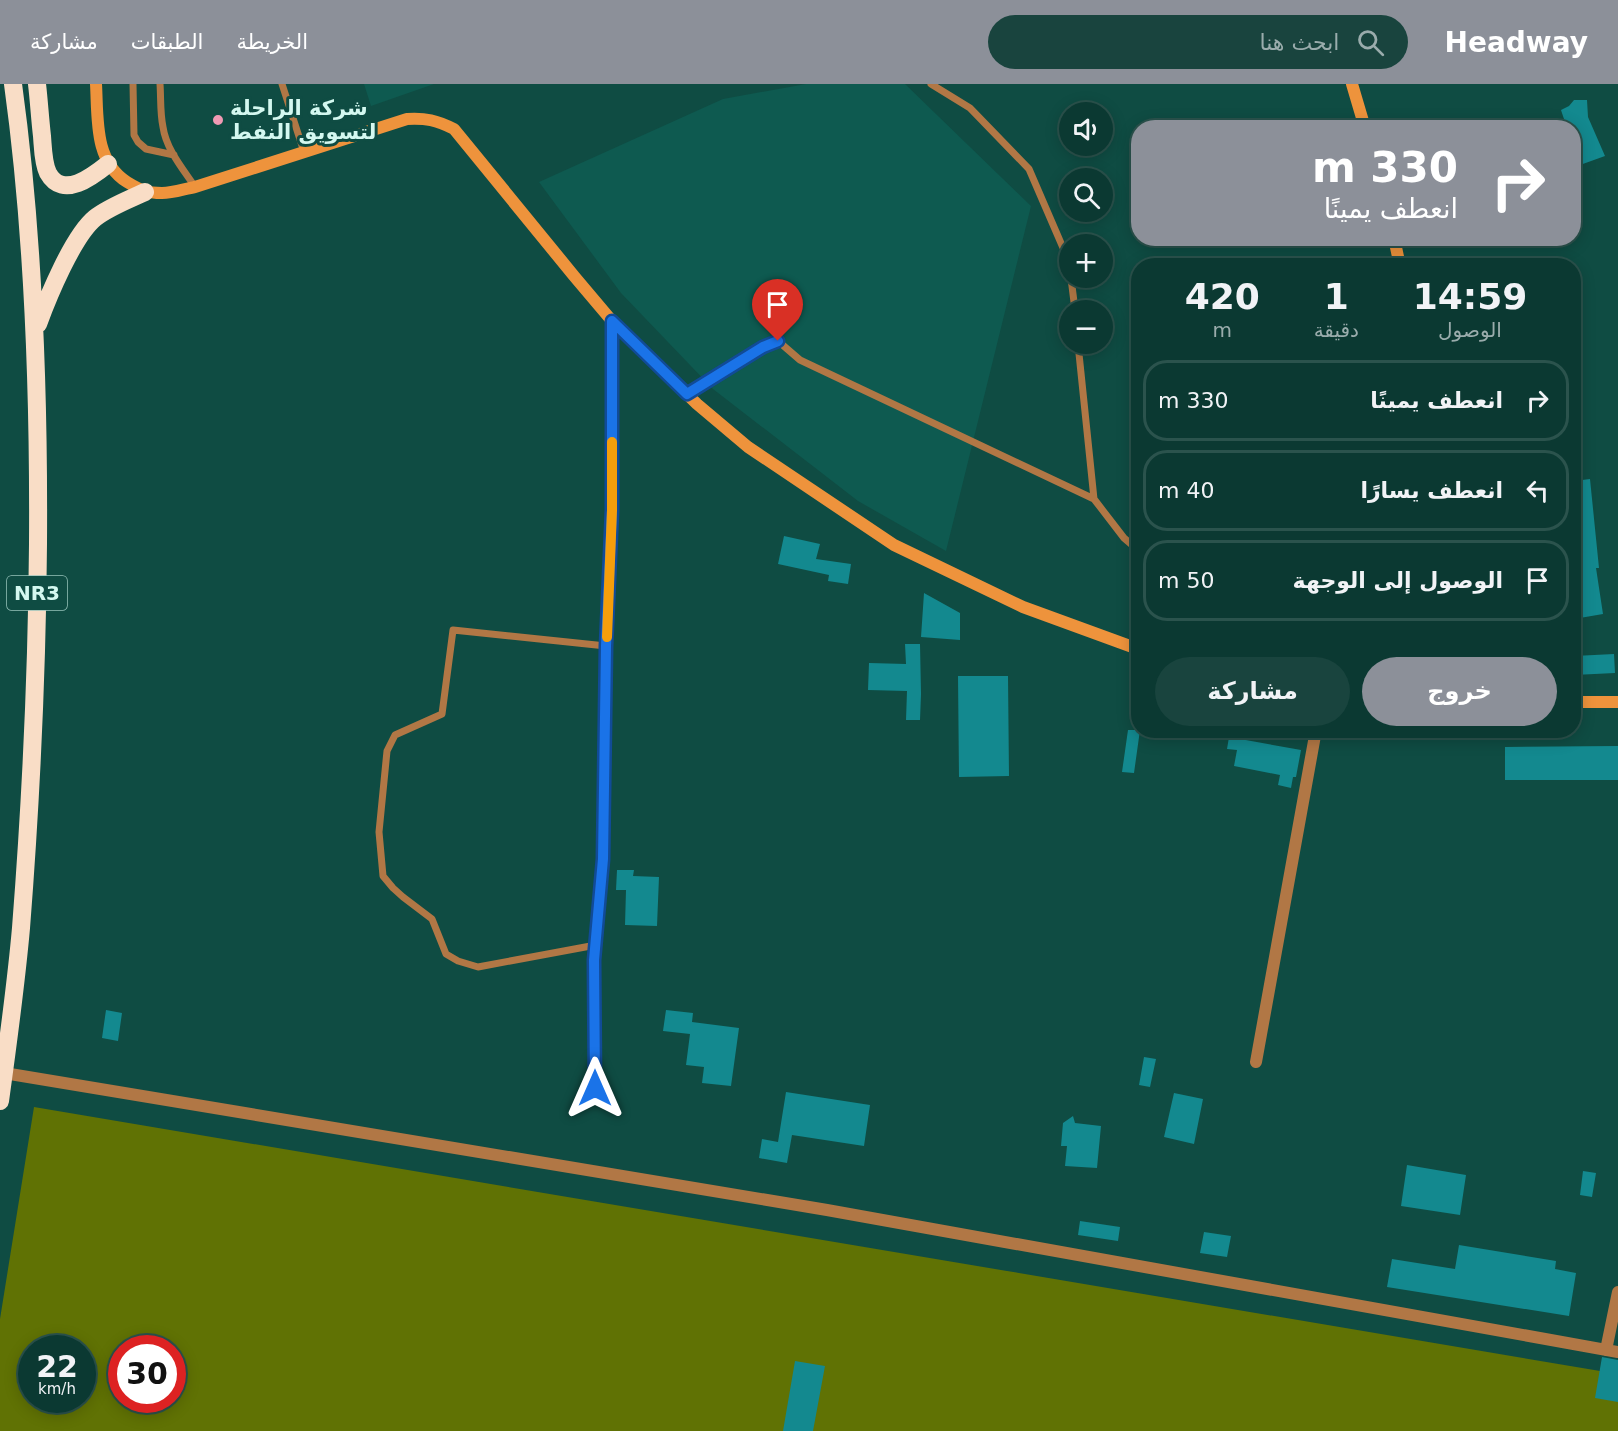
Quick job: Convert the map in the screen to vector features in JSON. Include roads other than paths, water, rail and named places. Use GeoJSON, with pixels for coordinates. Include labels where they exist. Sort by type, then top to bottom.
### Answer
{"type":"FeatureCollection","features":[{"type":"Feature","properties":{"kind":"highway","name":"NR3"},"geometry":{"type":"LineString","coordinates":[[0,1101],[21,930],[36,661],[38,470],[36,332],[21,138],[13,84]]}},
{"type":"Feature","properties":{"kind":"highway"},"geometry":{"type":"LineString","coordinates":[[37,84],[43,151],[47,171],[52,179],[63,185],[74,185],[92,177],[108,164]]}},
{"type":"Feature","properties":{"kind":"highway"},"geometry":{"type":"LineString","coordinates":[[36,332],[56,279],[89,224],[101,214],[145,192]]}},
{"type":"Feature","properties":{"kind":"street"},"geometry":{"type":"LineString","coordinates":[[96,84],[100,144],[108,164],[123,180],[145,192],[165,193],[195,187],[407,119],[424,118],[438,121],[454,129],[612,321],[687,394],[748,447],[894,545],[1023,607],[1131,647]]}},
{"type":"Feature","properties":{"kind":"street"},"geometry":{"type":"LineString","coordinates":[[1352,84],[1363,120]]}},
{"type":"Feature","properties":{"kind":"street"},"geometry":{"type":"LineString","coordinates":[[595,1088],[594,960],[603,859],[606,646],[612,510],[612,321]]}},
{"type":"Feature","properties":{"kind":"street"},"geometry":{"type":"LineString","coordinates":[[1581,702],[1618,702]]}},
{"type":"Feature","properties":{"kind":"street"},"geometry":{"type":"LineString","coordinates":[[1256,1062],[1315,738]]}},
{"type":"Feature","properties":{"kind":"street"},"geometry":{"type":"LineString","coordinates":[[4,1072],[828,1210],[1612,1351],[1618,1292]]}},
{"type":"Feature","properties":{"kind":"lane"},"geometry":{"type":"LineString","coordinates":[[134,84],[134,135],[146,149],[174,155]]}},
{"type":"Feature","properties":{"kind":"lane"},"geometry":{"type":"LineString","coordinates":[[160,84],[163,128],[166,138],[195,187]]}},
{"type":"Feature","properties":{"kind":"lane"},"geometry":{"type":"LineString","coordinates":[[282,84],[304,152]]}},
{"type":"Feature","properties":{"kind":"lane"},"geometry":{"type":"LineString","coordinates":[[931,84],[970,108],[1029,169],[1059,239]]}},
{"type":"Feature","properties":{"kind":"lane"},"geometry":{"type":"LineString","coordinates":[[687,394],[763,347],[778,341],[800,360],[1094,499],[1131,544]]}},
{"type":"Feature","properties":{"kind":"lane"},"geometry":{"type":"LineString","coordinates":[[1079,354],[1094,499]]}},
{"type":"Feature","properties":{"kind":"lane"},"geometry":{"type":"LineString","coordinates":[[596,945],[478,967],[458,962],[446,954],[432,919],[403,897],[383,876],[380,832],[387,751],[395,735],[442,714],[453,630],[606,646]]}},
{"type":"Feature","properties":{"kind":"place","name":"شركة الراحلة لتسويق النفط"},"geometry":{"type":"Point","coordinates":[218,120]}}]}
